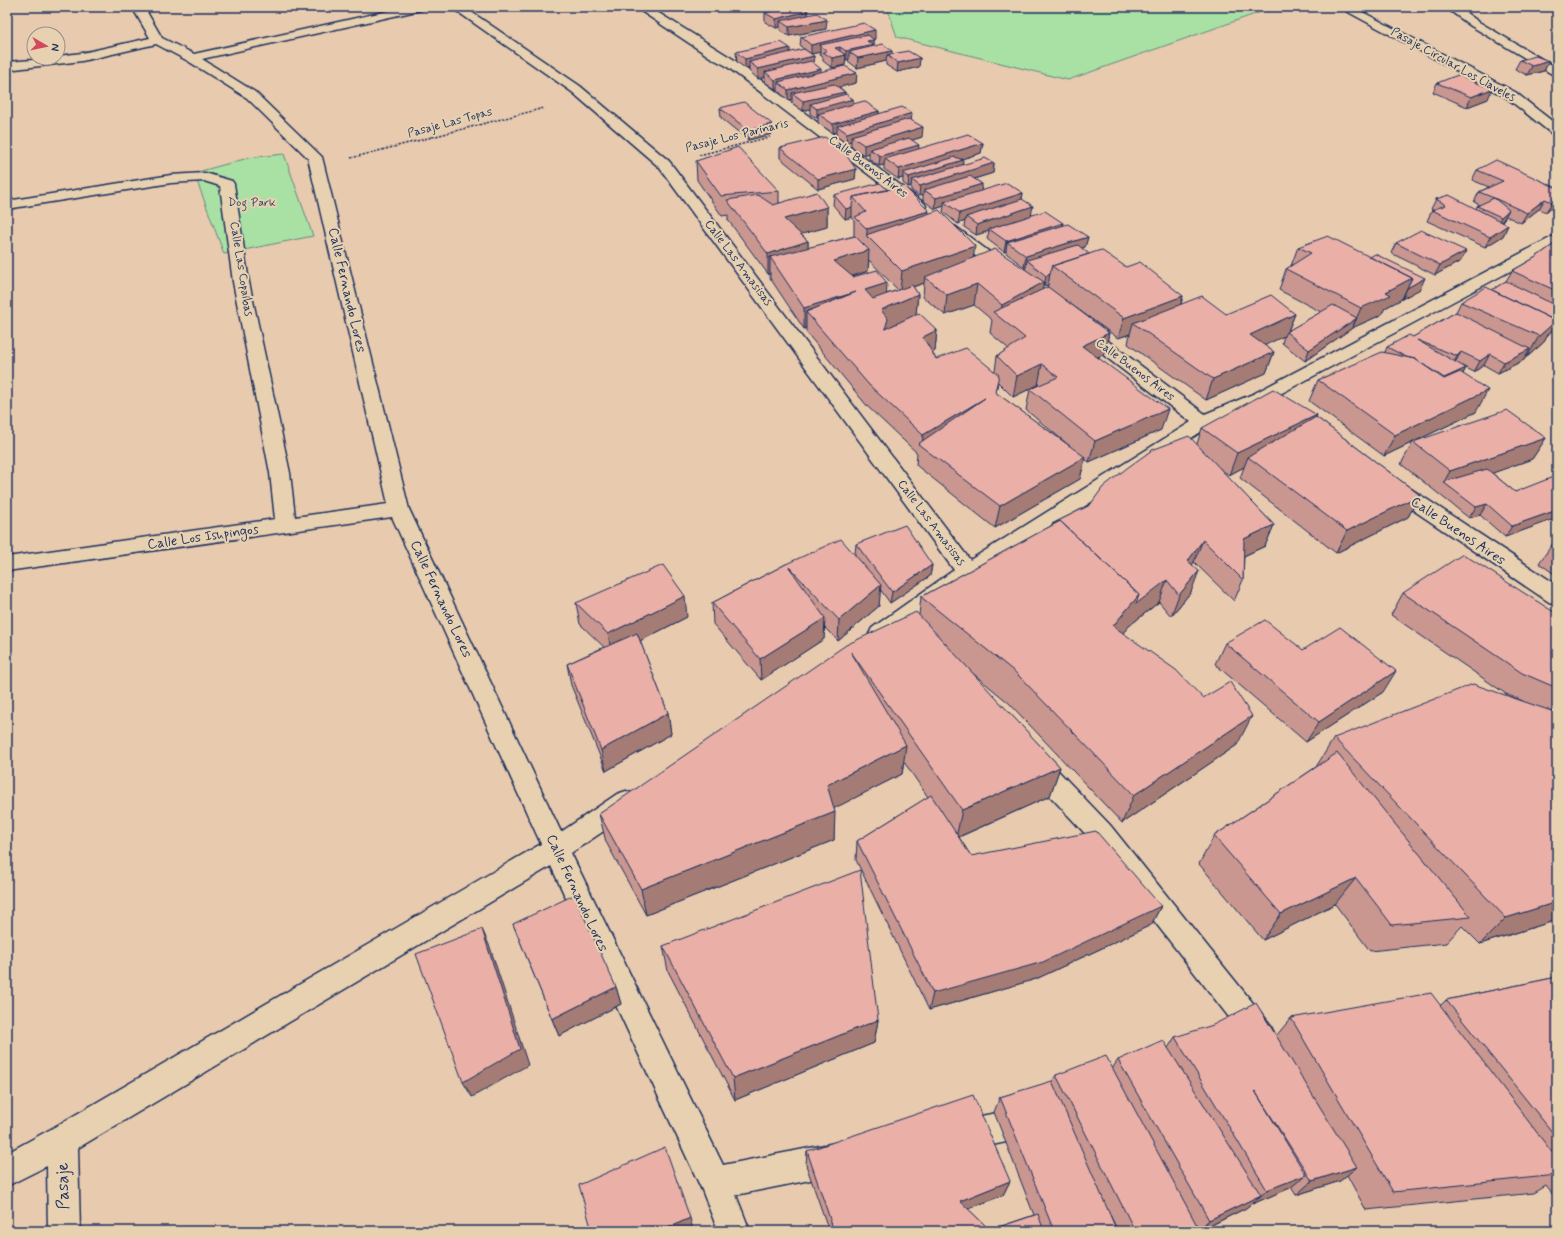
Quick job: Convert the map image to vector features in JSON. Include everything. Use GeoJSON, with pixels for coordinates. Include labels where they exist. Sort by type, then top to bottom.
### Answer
{"type":"FeatureCollection","features":[{"type":"Feature","properties":{"kind":"street"},"geometry":{"type":"LineString","coordinates":[[7,66],[82,57],[157,40],[138,7]]}},
{"type":"Feature","properties":{"kind":"street"},"geometry":{"type":"LineString","coordinates":[[192,58],[421,7]]}},
{"type":"Feature","properties":{"kind":"street","name":"Calle Las Amasisas"},"geometry":{"type":"LineString","coordinates":[[457,7],[586,97],[664,164],[967,572]]}},
{"type":"Feature","properties":{"kind":"street","name":"Calle Buenos Aires"},"geometry":{"type":"LineString","coordinates":[[641,7],[717,56],[730,62],[1015,279]]}},
{"type":"Feature","properties":{"kind":"street","name":"Pasaje Circular Los Claveles"},"geometry":{"type":"LineString","coordinates":[[1345,7],[1511,95],[1557,131]]}},
{"type":"Feature","properties":{"kind":"street"},"geometry":{"type":"LineString","coordinates":[[1451,7],[1475,24],[1557,73]]}},
{"type":"Feature","properties":{"kind":"street","name":"Calle Fernando Lores"},"geometry":{"type":"LineString","coordinates":[[157,40],[192,58],[251,94],[315,157],[399,508],[556,849],[715,1183],[734,1231]]}},
{"type":"Feature","properties":{"kind":"street","name":"Calle Las Copaibas"},"geometry":{"type":"LineString","coordinates":[[7,205],[171,179],[205,177],[227,184],[241,282],[280,473],[286,525]]}},
{"type":"Feature","properties":{"kind":"street"},"geometry":{"type":"LineString","coordinates":[[861,647],[908,629],[967,572],[1203,422],[1259,398],[1557,240]]}},
{"type":"Feature","properties":{"kind":"street","name":"Calle Buenos Aires"},"geometry":{"type":"LineString","coordinates":[[1071,322],[1203,422]]}},
{"type":"Feature","properties":{"kind":"street"},"geometry":{"type":"LineString","coordinates":[[1259,398],[1279,412]]}},
{"type":"Feature","properties":{"kind":"street","name":"Calle Buenos Aires"},"geometry":{"type":"LineString","coordinates":[[1378,478],[1557,596]]}},
{"type":"Feature","properties":{"kind":"street","name":"Calle Los Ishpingos"},"geometry":{"type":"LineString","coordinates":[[7,564],[399,508]]}},
{"type":"Feature","properties":{"kind":"street"},"geometry":{"type":"LineString","coordinates":[[1020,747],[1101,833],[1275,1053]]}},
{"type":"Feature","properties":{"kind":"street"},"geometry":{"type":"LineString","coordinates":[[7,1170],[62,1140],[556,849],[642,792]]}},
{"type":"Feature","properties":{"kind":"street"},"geometry":{"type":"LineString","coordinates":[[932,1141],[1057,1117]]}},
{"type":"Feature","properties":{"kind":"street","name":"Pasaje"},"geometry":{"type":"LineString","coordinates":[[62,1140],[64,1231]]}},
{"type":"Feature","properties":{"kind":"street"},"geometry":{"type":"LineString","coordinates":[[715,1183],[863,1154]]}},
{"type":"Feature","properties":{"kind":"path","name":"Pasaje Las Topas"},"geometry":{"type":"LineString","coordinates":[[318,167],[586,97]]}},
{"type":"Feature","properties":{"kind":"path","name":"Pasaje Los Parinaris"},"geometry":{"type":"LineString","coordinates":[[664,164],[814,125]]}},
{"type":"Feature","properties":{"kind":"green space"},"geometry":{"type":"Polygon","coordinates":[[[887,7],[1275,7],[1068,80],[897,37],[887,7]]]}},
{"type":"Feature","properties":{"kind":"green space","name":"Dog Park"},"geometry":{"type":"Polygon","coordinates":[[[284,154],[313,236],[224,254],[194,173],[248,158],[284,154]]]}},
{"type":"Feature","properties":{"kind":"building"},"geometry":{"type":"Polygon","coordinates":[[[787,7],[801,7],[808,11],[776,19],[765,13],[787,7]]]}},
{"type":"Feature","properties":{"kind":"building"},"geometry":{"type":"Polygon","coordinates":[[[817,13],[827,20],[789,27],[780,21],[817,13]]]}},
{"type":"Feature","properties":{"kind":"building"},"geometry":{"type":"Polygon","coordinates":[[[864,23],[875,30],[811,45],[801,37],[864,23]]]}},
{"type":"Feature","properties":{"kind":"building"},"geometry":{"type":"Polygon","coordinates":[[[868,35],[874,40],[867,41],[873,45],[846,51],[840,47],[835,48],[846,55],[832,58],[823,52],[827,51],[820,45],[868,35]]]}},
{"type":"Feature","properties":{"kind":"building"},"geometry":{"type":"Polygon","coordinates":[[[781,42],[790,48],[745,59],[736,52],[781,42]]]}},
{"type":"Feature","properties":{"kind":"building"},"geometry":{"type":"Polygon","coordinates":[[[883,44],[892,51],[858,58],[849,52],[883,44]]]}},
{"type":"Feature","properties":{"kind":"building"},"geometry":{"type":"Polygon","coordinates":[[[804,49],[814,56],[758,69],[749,62],[804,49]]]}},
{"type":"Feature","properties":{"kind":"building"},"geometry":{"type":"Polygon","coordinates":[[[908,51],[920,58],[898,63],[887,55],[908,51]]]}},
{"type":"Feature","properties":{"kind":"building"},"geometry":{"type":"Polygon","coordinates":[[[1536,56],[1549,61],[1532,66],[1520,60],[1536,56]]]}},
{"type":"Feature","properties":{"kind":"building"},"geometry":{"type":"Polygon","coordinates":[[[811,61],[821,69],[775,80],[765,72],[811,61]]]}},
{"type":"Feature","properties":{"kind":"building"},"geometry":{"type":"Polygon","coordinates":[[[845,66],[857,73],[788,90],[778,82],[845,66]]]}},
{"type":"Feature","properties":{"kind":"building"},"geometry":{"type":"Polygon","coordinates":[[[1458,75],[1492,89],[1471,97],[1437,83],[1458,75]]]}},
{"type":"Feature","properties":{"kind":"building"},"geometry":{"type":"Polygon","coordinates":[[[834,84],[845,92],[803,101],[792,93],[834,84]]]}},
{"type":"Feature","properties":{"kind":"building"},"geometry":{"type":"Polygon","coordinates":[[[846,94],[853,99],[817,109],[810,104],[846,94]]]}},
{"type":"Feature","properties":{"kind":"building"},"geometry":{"type":"Polygon","coordinates":[[[864,101],[879,111],[833,124],[818,114],[864,101]]]}},
{"type":"Feature","properties":{"kind":"building"},"geometry":{"type":"Polygon","coordinates":[[[744,102],[772,124],[748,130],[720,108],[744,102]]]}},
{"type":"Feature","properties":{"kind":"building"},"geometry":{"type":"Polygon","coordinates":[[[902,107],[912,113],[847,133],[837,126],[902,107]]]}},
{"type":"Feature","properties":{"kind":"building"},"geometry":{"type":"Polygon","coordinates":[[[909,119],[923,127],[864,145],[851,136],[909,119]]]}},
{"type":"Feature","properties":{"kind":"building"},"geometry":{"type":"Polygon","coordinates":[[[968,134],[983,143],[899,169],[885,159],[968,134]]]}},
{"type":"Feature","properties":{"kind":"building"},"geometry":{"type":"Polygon","coordinates":[[[825,137],[844,152],[856,169],[818,179],[780,148],[825,137]]]}},
{"type":"Feature","properties":{"kind":"building"},"geometry":{"type":"Polygon","coordinates":[[[909,138],[919,145],[880,156],[870,149],[909,138]]]}},
{"type":"Feature","properties":{"kind":"building"},"geometry":{"type":"Polygon","coordinates":[[[738,147],[779,191],[721,196],[696,161],[738,147]]]}},
{"type":"Feature","properties":{"kind":"building"},"geometry":{"type":"Polygon","coordinates":[[[955,157],[963,160],[909,177],[903,173],[955,157]]]}},
{"type":"Feature","properties":{"kind":"building"},"geometry":{"type":"Polygon","coordinates":[[[985,158],[994,163],[920,186],[912,180],[985,158]]]}},
{"type":"Feature","properties":{"kind":"building"},"geometry":{"type":"Polygon","coordinates":[[[1496,160],[1557,188],[1557,197],[1552,202],[1545,199],[1527,213],[1479,192],[1503,181],[1477,170],[1496,160]]]}},
{"type":"Feature","properties":{"kind":"building"},"geometry":{"type":"Polygon","coordinates":[[[970,176],[982,184],[936,198],[924,190],[970,176]]]}},
{"type":"Feature","properties":{"kind":"building"},"geometry":{"type":"Polygon","coordinates":[[[880,183],[888,190],[853,197],[852,207],[846,209],[834,195],[880,183]]]}},
{"type":"Feature","properties":{"kind":"building"},"geometry":{"type":"Polygon","coordinates":[[[1007,183],[1023,193],[960,213],[944,202],[1007,183]]]}},
{"type":"Feature","properties":{"kind":"building"},"geometry":{"type":"Polygon","coordinates":[[[904,186],[929,211],[867,229],[855,217],[866,212],[853,197],[904,186]]]}},
{"type":"Feature","properties":{"kind":"building"},"geometry":{"type":"Polygon","coordinates":[[[817,192],[827,207],[784,219],[808,241],[768,254],[727,200],[758,195],[773,205],[817,192]]]}},
{"type":"Feature","properties":{"kind":"building"},"geometry":{"type":"Polygon","coordinates":[[[1449,195],[1508,225],[1490,237],[1432,210],[1446,205],[1436,199],[1449,195]]]}},
{"type":"Feature","properties":{"kind":"building"},"geometry":{"type":"Polygon","coordinates":[[[1494,198],[1509,210],[1501,217],[1477,206],[1494,198]]]}},
{"type":"Feature","properties":{"kind":"building"},"geometry":{"type":"Polygon","coordinates":[[[1022,199],[1033,206],[977,225],[966,217],[1022,199]]]}},
{"type":"Feature","properties":{"kind":"building"},"geometry":{"type":"Polygon","coordinates":[[[939,210],[975,246],[902,271],[866,235],[939,210]]]}},
{"type":"Feature","properties":{"kind":"building"},"geometry":{"type":"Polygon","coordinates":[[[1045,211],[1063,223],[1006,241],[989,229],[1045,211]]]}},
{"type":"Feature","properties":{"kind":"building"},"geometry":{"type":"Polygon","coordinates":[[[1068,224],[1088,237],[1026,256],[1007,242],[1068,224]]]}},
{"type":"Feature","properties":{"kind":"building"},"geometry":{"type":"Polygon","coordinates":[[[1421,230],[1466,251],[1440,265],[1396,243],[1421,230]]]}},
{"type":"Feature","properties":{"kind":"building"},"geometry":{"type":"Polygon","coordinates":[[[855,236],[869,250],[834,261],[853,277],[877,270],[887,283],[865,290],[873,299],[912,285],[918,294],[881,310],[888,319],[885,329],[919,313],[937,330],[923,337],[936,359],[966,348],[999,375],[995,392],[1085,457],[1000,506],[918,444],[985,398],[923,435],[869,385],[806,312],[856,292],[804,308],[770,257],[855,236]]]}},
{"type":"Feature","properties":{"kind":"building"},"geometry":{"type":"Polygon","coordinates":[[[1328,236],[1412,278],[1386,292],[1391,295],[1361,308],[1286,269],[1311,253],[1298,247],[1328,236]]]}},
{"type":"Feature","properties":{"kind":"building"},"geometry":{"type":"Polygon","coordinates":[[[1557,242],[1557,291],[1512,271],[1536,257],[1557,242]]]}},
{"type":"Feature","properties":{"kind":"building"},"geometry":{"type":"Polygon","coordinates":[[[1078,245],[1089,254],[1052,266],[1050,274],[1046,276],[1027,260],[1078,245]]]}},
{"type":"Feature","properties":{"kind":"building"},"geometry":{"type":"Polygon","coordinates":[[[995,249],[1044,282],[1002,305],[977,284],[947,295],[925,277],[995,249]]]}},
{"type":"Feature","properties":{"kind":"building"},"geometry":{"type":"Polygon","coordinates":[[[1101,250],[1126,267],[1140,262],[1183,296],[1124,318],[1052,266],[1101,250]]]}},
{"type":"Feature","properties":{"kind":"building"},"geometry":{"type":"Polygon","coordinates":[[[1375,254],[1425,278],[1407,288],[1412,278],[1370,257],[1375,254]]]}},
{"type":"Feature","properties":{"kind":"building"},"geometry":{"type":"Polygon","coordinates":[[[1506,281],[1557,306],[1557,321],[1556,322],[1492,290],[1506,281]]]}},
{"type":"Feature","properties":{"kind":"building"},"geometry":{"type":"Polygon","coordinates":[[[1048,287],[1109,333],[1082,346],[1168,409],[1095,441],[1030,389],[1058,377],[1042,364],[1017,376],[997,356],[1025,338],[993,312],[1048,287]]]}},
{"type":"Feature","properties":{"kind":"building"},"geometry":{"type":"Polygon","coordinates":[[[1486,287],[1556,321],[1539,336],[1461,302],[1486,287]]]}},
{"type":"Feature","properties":{"kind":"building"},"geometry":{"type":"Polygon","coordinates":[[[1271,295],[1295,314],[1250,335],[1274,352],[1213,379],[1133,323],[1202,296],[1226,314],[1271,295]]]}},
{"type":"Feature","properties":{"kind":"building"},"geometry":{"type":"Polygon","coordinates":[[[1333,305],[1357,318],[1309,350],[1286,332],[1333,305]]]}},
{"type":"Feature","properties":{"kind":"building"},"geometry":{"type":"Polygon","coordinates":[[[1456,312],[1530,349],[1504,362],[1490,354],[1480,361],[1461,352],[1457,356],[1417,340],[1466,368],[1444,378],[1415,359],[1406,357],[1387,347],[1409,335],[1413,337],[1456,312]]]}},
{"type":"Feature","properties":{"kind":"building"},"geometry":{"type":"Polygon","coordinates":[[[1382,352],[1415,359],[1444,379],[1460,372],[1488,390],[1395,435],[1318,380],[1382,352]]]}},
{"type":"Feature","properties":{"kind":"building"},"geometry":{"type":"Polygon","coordinates":[[[1273,389],[1317,415],[1237,453],[1202,428],[1273,389]]]}},
{"type":"Feature","properties":{"kind":"building"},"geometry":{"type":"Polygon","coordinates":[[[1507,410],[1546,438],[1450,471],[1413,442],[1507,410]]]}},
{"type":"Feature","properties":{"kind":"building"},"geometry":{"type":"Polygon","coordinates":[[[1316,417],[1420,495],[1347,531],[1248,457],[1316,417]]]}},
{"type":"Feature","properties":{"kind":"building"},"geometry":{"type":"Polygon","coordinates":[[[1189,436],[1274,525],[1244,539],[1243,580],[1203,540],[1188,561],[1199,571],[1179,595],[1167,580],[1136,604],[1139,595],[1060,521],[1052,524],[1090,505],[1103,487],[1152,450],[1189,436]]]}},
{"type":"Feature","properties":{"kind":"building"},"geometry":{"type":"Polygon","coordinates":[[[1487,469],[1515,492],[1553,477],[1557,481],[1557,510],[1512,526],[1487,504],[1476,507],[1443,482],[1487,469]]]}},
{"type":"Feature","properties":{"kind":"building"},"geometry":{"type":"Polygon","coordinates":[[[1060,521],[1139,595],[1113,626],[1176,670],[1203,698],[1230,682],[1252,716],[1134,795],[1016,673],[921,597],[1060,521]]]}},
{"type":"Feature","properties":{"kind":"building"},"geometry":{"type":"Polygon","coordinates":[[[905,525],[932,565],[892,592],[856,544],[905,525]]]}},
{"type":"Feature","properties":{"kind":"building"},"geometry":{"type":"Polygon","coordinates":[[[841,539],[881,585],[839,620],[789,567],[825,618],[760,659],[712,603],[786,564],[841,539]]]}},
{"type":"Feature","properties":{"kind":"building"},"geometry":{"type":"Polygon","coordinates":[[[1463,554],[1557,614],[1557,688],[1522,673],[1403,593],[1463,554]]]}},
{"type":"Feature","properties":{"kind":"building"},"geometry":{"type":"Polygon","coordinates":[[[663,565],[685,596],[608,634],[576,603],[663,565]]]}},
{"type":"Feature","properties":{"kind":"building"},"geometry":{"type":"Polygon","coordinates":[[[916,612],[1060,767],[962,810],[851,652],[906,745],[827,785],[835,812],[641,889],[599,814],[846,645],[916,612]]]}},
{"type":"Feature","properties":{"kind":"building"},"geometry":{"type":"Polygon","coordinates":[[[1265,620],[1303,650],[1340,627],[1396,671],[1319,722],[1225,643],[1265,620]]]}},
{"type":"Feature","properties":{"kind":"building"},"geometry":{"type":"Polygon","coordinates":[[[637,633],[668,713],[601,750],[567,664],[637,633]]]}},
{"type":"Feature","properties":{"kind":"building"},"geometry":{"type":"Polygon","coordinates":[[[1473,684],[1557,713],[1557,902],[1506,918],[1334,738],[1473,684]]]}},
{"type":"Feature","properties":{"kind":"building"},"geometry":{"type":"Polygon","coordinates":[[[1337,753],[1471,917],[1392,925],[1356,878],[1281,914],[1214,836],[1337,753]]]}},
{"type":"Feature","properties":{"kind":"building"},"geometry":{"type":"Polygon","coordinates":[[[931,795],[971,856],[1096,831],[1161,906],[1043,962],[933,993],[857,841],[931,795]]]}},
{"type":"Feature","properties":{"kind":"building"},"geometry":{"type":"Polygon","coordinates":[[[860,870],[878,1020],[733,1078],[663,946],[860,870]]]}},
{"type":"Feature","properties":{"kind":"building"},"geometry":{"type":"Polygon","coordinates":[[[574,895],[616,987],[552,1019],[513,924],[574,895]]]}},
{"type":"Feature","properties":{"kind":"building"},"geometry":{"type":"Polygon","coordinates":[[[482,929],[520,1049],[463,1082],[416,954],[482,929]]]}},
{"type":"Feature","properties":{"kind":"building"},"geometry":{"type":"Polygon","coordinates":[[[1557,977],[1557,1138],[1446,1000],[1557,977]]]}},
{"type":"Feature","properties":{"kind":"building"},"geometry":{"type":"Polygon","coordinates":[[[1431,993],[1557,1159],[1557,1175],[1393,1192],[1291,1018],[1431,993]]]}},
{"type":"Feature","properties":{"kind":"building"},"geometry":{"type":"Polygon","coordinates":[[[1256,1003],[1357,1167],[1312,1181],[1255,1091],[1306,1175],[1267,1190],[1175,1037],[1213,1025],[1256,1003]]]}},
{"type":"Feature","properties":{"kind":"building"},"geometry":{"type":"Polygon","coordinates":[[[1163,1040],[1261,1195],[1209,1220],[1118,1060],[1163,1040]]]}},
{"type":"Feature","properties":{"kind":"building"},"geometry":{"type":"Polygon","coordinates":[[[1106,1056],[1200,1231],[1135,1231],[1056,1075],[1106,1056]]]}},
{"type":"Feature","properties":{"kind":"building"},"geometry":{"type":"Polygon","coordinates":[[[1052,1081],[1117,1231],[1054,1231],[1000,1097],[1052,1081]]]}},
{"type":"Feature","properties":{"kind":"building"},"geometry":{"type":"Polygon","coordinates":[[[973,1095],[1010,1181],[960,1201],[990,1230],[1038,1214],[1044,1231],[834,1231],[807,1151],[973,1095]]]}},
{"type":"Feature","properties":{"kind":"building"},"geometry":{"type":"Polygon","coordinates":[[[665,1147],[690,1218],[661,1231],[592,1231],[579,1185],[665,1147]]]}}]}
